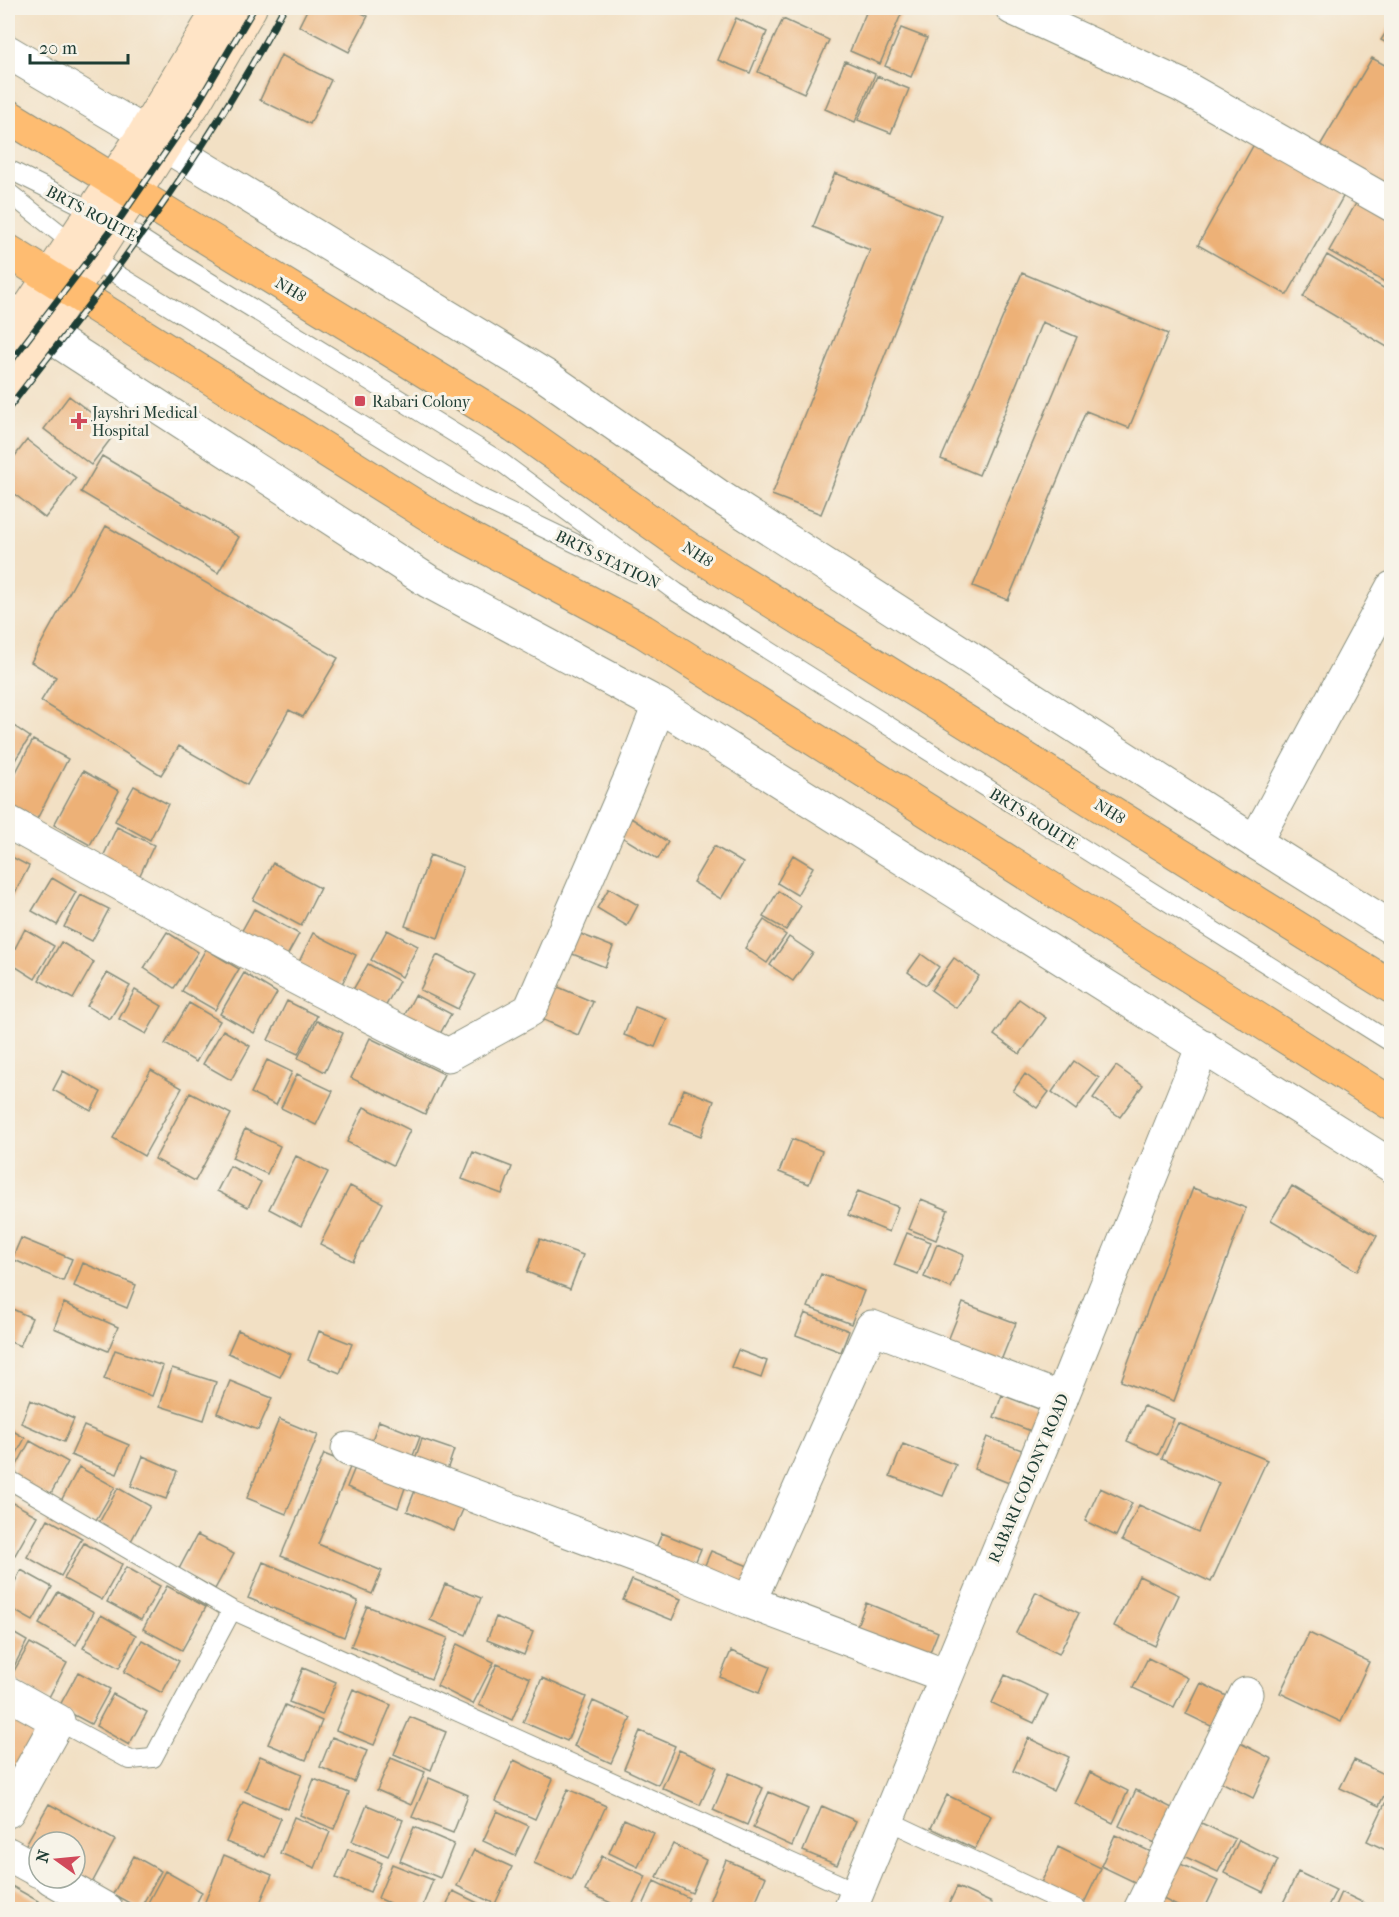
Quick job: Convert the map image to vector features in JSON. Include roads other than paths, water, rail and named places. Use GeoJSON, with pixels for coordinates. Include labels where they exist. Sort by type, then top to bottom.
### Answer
{"type":"FeatureCollection","features":[{"type":"Feature","properties":{"kind":"main road"},"geometry":{"type":"LineString","coordinates":[[8,385],[20,325],[60,285],[155,139],[220,8]]}},
{"type":"Feature","properties":{"kind":"main road"},"geometry":{"type":"LineString","coordinates":[[155,139],[195,102],[250,8]]}},
{"type":"Feature","properties":{"kind":"main road","name":"NH8"},"geometry":{"type":"LineString","coordinates":[[8,116],[515,426],[692,551],[1392,987]]}},
{"type":"Feature","properties":{"kind":"main road"},"geometry":{"type":"LineString","coordinates":[[8,251],[452,529],[643,631],[1392,1104]]}},
{"type":"Feature","properties":{"kind":"street"},"geometry":{"type":"LineString","coordinates":[[1012,8],[1060,18],[1392,205]]}},
{"type":"Feature","properties":{"kind":"street"},"geometry":{"type":"LineString","coordinates":[[8,52],[547,377],[717,495],[1254,842],[1392,928]]}},
{"type":"Feature","properties":{"kind":"street"},"geometry":{"type":"LineString","coordinates":[[20,325],[428,581],[659,705],[1392,1166]]}},
{"type":"Feature","properties":{"kind":"street"},"geometry":{"type":"LineString","coordinates":[[1254,842],[1392,588]]}},
{"type":"Feature","properties":{"kind":"street"},"geometry":{"type":"LineString","coordinates":[[8,822],[205,931],[448,1055],[530,1010],[634,770],[659,705]]}},
{"type":"Feature","properties":{"kind":"street","name":"RABARI COLONY ROAD"},"geometry":{"type":"LineString","coordinates":[[854,1901],[1061,1400],[1203,1046]]}},
{"type":"Feature","properties":{"kind":"street"},"geometry":{"type":"LineString","coordinates":[[749,1602],[872,1327],[1061,1400]]}},
{"type":"Feature","properties":{"kind":"street"},"geometry":{"type":"LineString","coordinates":[[348,1449],[681,1573],[749,1602],[946,1676]]}},
{"type":"Feature","properties":{"kind":"street"},"geometry":{"type":"LineString","coordinates":[[8,1693],[58,1721],[8,1811]]}},
{"type":"Feature","properties":{"kind":"street"},"geometry":{"type":"LineString","coordinates":[[1140,1910],[1246,1694]]}},
{"type":"Feature","properties":{"kind":"street"},"geometry":{"type":"LineString","coordinates":[[8,1854],[27,1864]]}},
{"type":"Feature","properties":{"kind":"street"},"geometry":{"type":"LineString","coordinates":[[72,1890],[107,1910]]}},
{"type":"Feature","properties":{"kind":"lane","name":"BRTS ROUTE"},"geometry":{"type":"LineString","coordinates":[[8,169],[104,217],[174,260]]}},
{"type":"Feature","properties":{"kind":"lane","name":"BRTS ROUTE"},"geometry":{"type":"LineString","coordinates":[[8,192],[82,251],[146,293]]}},
{"type":"Feature","properties":{"kind":"lane","name":"BRTS STATION"},"geometry":{"type":"LineString","coordinates":[[174,260],[501,462],[676,592]]}},
{"type":"Feature","properties":{"kind":"lane","name":"BRTS STATION"},"geometry":{"type":"LineString","coordinates":[[146,293],[477,496],[676,592]]}},
{"type":"Feature","properties":{"kind":"lane","name":"BRTS ROUTE"},"geometry":{"type":"LineString","coordinates":[[676,592],[1392,1043]]}},
{"type":"Feature","properties":{"kind":"lane"},"geometry":{"type":"LineString","coordinates":[[8,1479],[232,1610],[854,1901]]}},
{"type":"Feature","properties":{"kind":"lane"},"geometry":{"type":"LineString","coordinates":[[58,1721],[130,1760],[153,1758],[232,1610]]}},
{"type":"Feature","properties":{"kind":"lane"},"geometry":{"type":"LineString","coordinates":[[887,1820],[1079,1910]]}},
{"type":"Feature","properties":{"kind":"railway"},"geometry":{"type":"LineString","coordinates":[[8,365],[121,217],[189,118],[254,8]]}},
{"type":"Feature","properties":{"kind":"railway"},"geometry":{"type":"LineString","coordinates":[[8,409],[106,282],[177,183],[233,97],[284,8]]}},
{"type":"Feature","properties":{"kind":"place","name":"Rabari Colony"},"geometry":{"type":"Point","coordinates":[360,401]}},
{"type":"Feature","properties":{"kind":"place","name":"Jayshri Medical Hospital"},"geometry":{"type":"Point","coordinates":[79,421]}}]}
